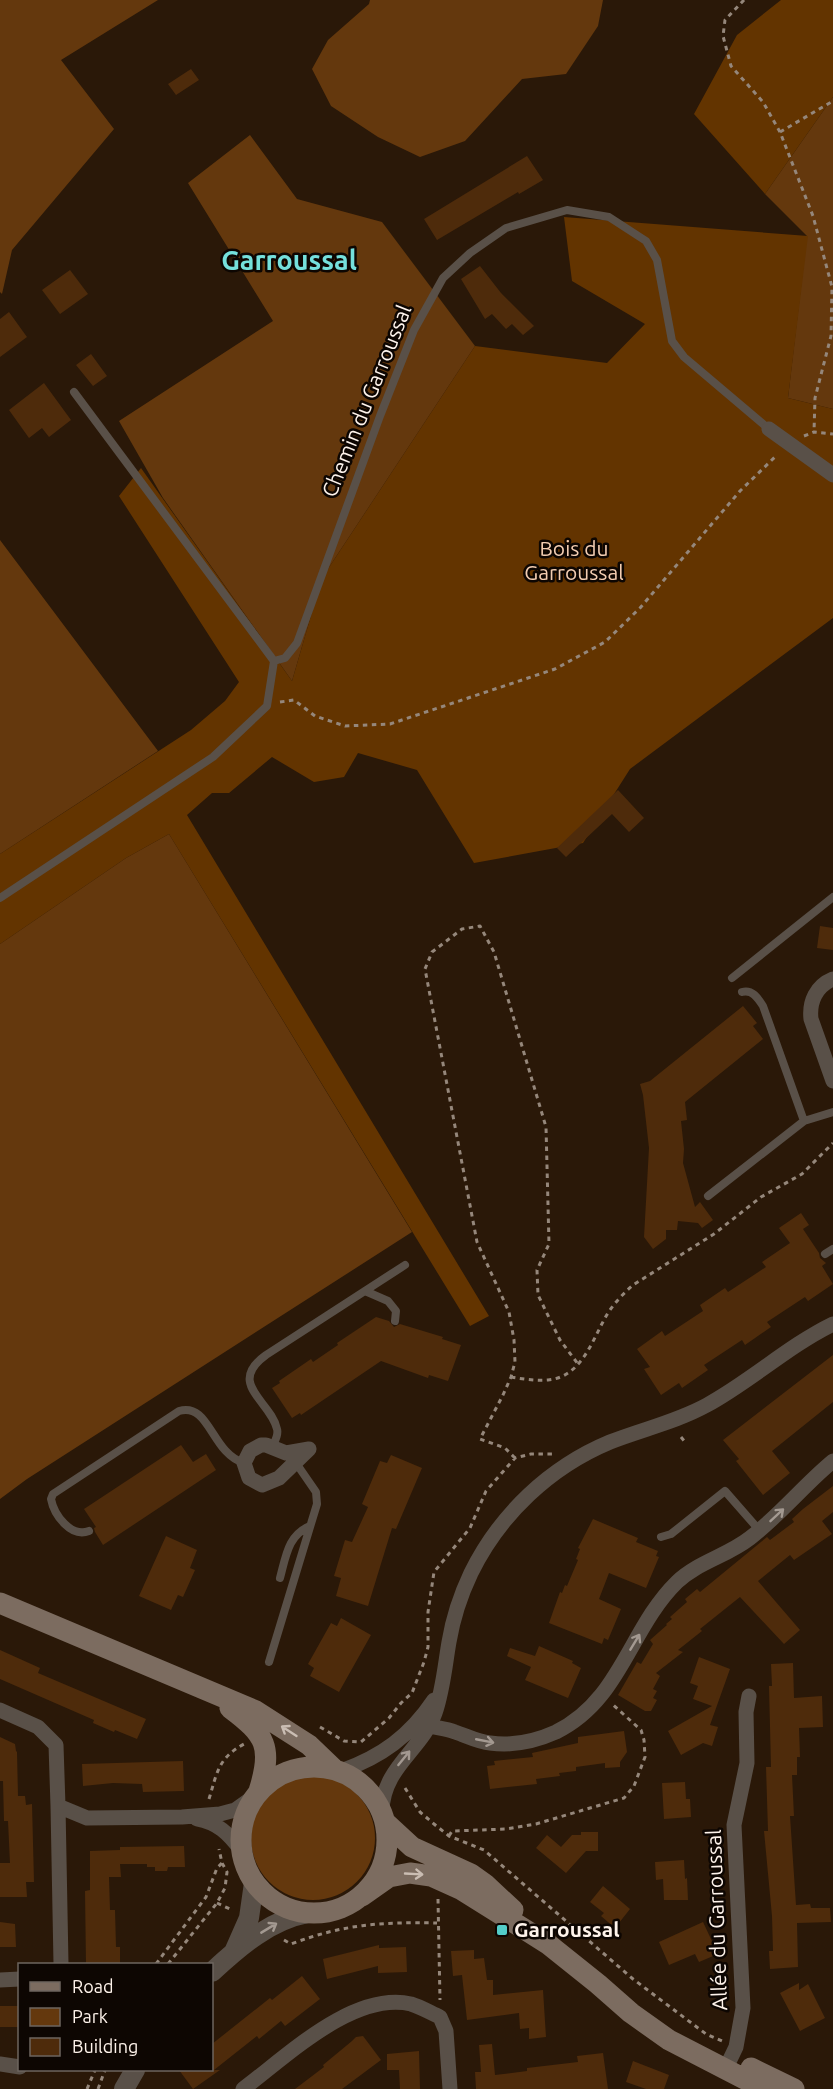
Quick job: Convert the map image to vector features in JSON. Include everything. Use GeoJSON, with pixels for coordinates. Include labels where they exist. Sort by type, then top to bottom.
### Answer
{"type":"FeatureCollection","features":[{"type":"Feature","properties":{"kind":"main road"},"geometry":{"type":"LineString","coordinates":[[0,1603],[256,1711],[278,1724],[309,1745],[337,1770],[357,1780],[367,1789],[384,1817],[412,1847],[457,1866],[484,1884],[548,1944],[631,2013],[669,2040],[731,2058],[794,2089]]}},
{"type":"Feature","properties":{"kind":"main road"},"geometry":{"type":"LineString","coordinates":[[210,1693],[252,1725],[264,1742],[267,1759],[265,1772],[243,1821],[241,1850],[254,1883],[265,1895],[292,1910],[308,1913],[337,1910],[389,1877],[410,1873],[430,1876],[462,1890],[548,1944]]}},
{"type":"Feature","properties":{"kind":"main road"},"geometry":{"type":"LineString","coordinates":[[257,1793],[267,1783],[287,1771],[310,1766],[337,1770]]}},
{"type":"Feature","properties":{"kind":"main road"},"geometry":{"type":"LineString","coordinates":[[362,1896],[371,1886],[384,1863],[388,1837],[384,1817]]}},
{"type":"Feature","properties":{"kind":"main road"},"geometry":{"type":"LineString","coordinates":[[731,2058],[764,2089]]}},
{"type":"Feature","properties":{"kind":"street","name":"Chemin du Garroussal"},"geometry":{"type":"LineString","coordinates":[[769,429],[833,475]]}},
{"type":"Feature","properties":{"kind":"street"},"geometry":{"type":"LineString","coordinates":[[833,979],[822,985],[810,1009],[810,1019],[833,1081]]}},
{"type":"Feature","properties":{"kind":"street"},"geometry":{"type":"LineString","coordinates":[[384,1817],[385,1794],[393,1772],[429,1726],[434,1714],[453,1623],[471,1573],[500,1527],[534,1489],[562,1468],[592,1450],[679,1419],[707,1405],[833,1324]]}},
{"type":"Feature","properties":{"kind":"street"},"geometry":{"type":"LineString","coordinates":[[261,1445],[272,1447],[286,1453],[309,1449],[272,1482],[262,1485],[249,1478],[244,1463],[246,1457],[255,1448],[261,1445]]}},
{"type":"Feature","properties":{"kind":"street"},"geometry":{"type":"LineString","coordinates":[[429,1726],[489,1743],[533,1740],[571,1724],[602,1696],[652,1615],[676,1583],[693,1568],[734,1549],[759,1531],[833,1461]]}},
{"type":"Feature","properties":{"kind":"street"},"geometry":{"type":"LineString","coordinates":[[337,1770],[368,1761],[391,1747],[423,1715],[439,1693]]}},
{"type":"Feature","properties":{"kind":"street","name":"Allée du Garroussal"},"geometry":{"type":"LineString","coordinates":[[731,2058],[743,2008],[744,1994],[734,1825],[747,1763],[746,1712],[749,1696]]}},
{"type":"Feature","properties":{"kind":"street"},"geometry":{"type":"LineString","coordinates":[[0,1710],[38,1727],[56,1745],[61,1963]]}},
{"type":"Feature","properties":{"kind":"street"},"geometry":{"type":"LineString","coordinates":[[58,1806],[87,1818],[182,1817],[220,1814],[235,1810],[257,1793]]}},
{"type":"Feature","properties":{"kind":"street"},"geometry":{"type":"LineString","coordinates":[[182,1817],[215,1824],[229,1835],[241,1850]]}},
{"type":"Feature","properties":{"kind":"street"},"geometry":{"type":"LineString","coordinates":[[234,1952],[249,1918],[254,1883]]}},
{"type":"Feature","properties":{"kind":"street"},"geometry":{"type":"LineString","coordinates":[[213,1971],[234,1952],[266,1929],[284,1919],[308,1913]]}},
{"type":"Feature","properties":{"kind":"street"},"geometry":{"type":"LineString","coordinates":[[0,1980],[18,1979]]}},
{"type":"Feature","properties":{"kind":"street"},"geometry":{"type":"LineString","coordinates":[[253,2086],[334,2020],[356,2010],[378,2004],[410,2004],[440,2017],[446,2031],[450,2089]]}},
{"type":"Feature","properties":{"kind":"street"},"geometry":{"type":"LineString","coordinates":[[0,2064],[18,2067]]}},
{"type":"Feature","properties":{"kind":"street"},"geometry":{"type":"LineString","coordinates":[[124,2089],[134,2071]]}},
{"type":"Feature","properties":{"kind":"lane","name":"Chemin du Garroussal"},"geometry":{"type":"LineString","coordinates":[[274,661],[285,658],[297,643],[388,396],[419,322],[443,278],[470,253],[506,228],[567,210],[609,217],[646,241],[657,260],[672,341],[684,357],[769,429]]}},
{"type":"Feature","properties":{"kind":"lane"},"geometry":{"type":"LineString","coordinates":[[0,898],[213,757],[267,706],[274,661],[74,392]]}},
{"type":"Feature","properties":{"kind":"lane"},"geometry":{"type":"LineString","coordinates":[[732,978],[833,897]]}},
{"type":"Feature","properties":{"kind":"lane"},"geometry":{"type":"LineString","coordinates":[[742,992],[752,993],[763,1006],[804,1121]]}},
{"type":"Feature","properties":{"kind":"lane"},"geometry":{"type":"LineString","coordinates":[[708,1196],[804,1121],[833,1112]]}},
{"type":"Feature","properties":{"kind":"lane"},"geometry":{"type":"LineString","coordinates":[[825,1254],[833,1249]]}},
{"type":"Feature","properties":{"kind":"lane"},"geometry":{"type":"LineString","coordinates":[[272,1447],[277,1437],[277,1428],[252,1388],[250,1378],[254,1366],[266,1355],[405,1265]]}},
{"type":"Feature","properties":{"kind":"lane"},"geometry":{"type":"LineString","coordinates":[[365,1291],[391,1303],[396,1311],[395,1321]]}},
{"type":"Feature","properties":{"kind":"lane"},"geometry":{"type":"LineString","coordinates":[[89,1531],[76,1532],[66,1525],[52,1504],[53,1494],[179,1411],[187,1409],[197,1412],[225,1453],[233,1460],[244,1463]]}},
{"type":"Feature","properties":{"kind":"lane"},"geometry":{"type":"LineString","coordinates":[[269,1662],[317,1504],[316,1492],[296,1463]]}},
{"type":"Feature","properties":{"kind":"lane"},"geometry":{"type":"LineString","coordinates":[[661,1537],[671,1534],[725,1491],[759,1531]]}},
{"type":"Feature","properties":{"kind":"lane"},"geometry":{"type":"LineString","coordinates":[[280,1578],[291,1541],[298,1532],[310,1526]]}},
{"type":"Feature","properties":{"kind":"path"},"geometry":{"type":"LineString","coordinates":[[744,0],[725,20],[723,36],[731,66],[763,102],[780,132],[813,216],[832,286],[831,336],[815,398],[814,432]]}},
{"type":"Feature","properties":{"kind":"path"},"geometry":{"type":"LineString","coordinates":[[780,132],[833,101]]}},
{"type":"Feature","properties":{"kind":"path"},"geometry":{"type":"LineString","coordinates":[[267,706],[281,701],[294,700],[315,716],[345,726],[390,724],[555,669],[605,642],[640,608],[740,490],[788,443],[814,432],[833,434]]}},
{"type":"Feature","properties":{"kind":"path"},"geometry":{"type":"LineString","coordinates":[[515,1458],[505,1448],[480,1439],[511,1377],[515,1362],[514,1341],[510,1312],[477,1242],[425,969],[432,952],[462,929],[480,926],[494,952],[546,1127],[549,1244],[537,1270],[538,1295],[560,1340],[578,1364]]}},
{"type":"Feature","properties":{"kind":"path"},"geometry":{"type":"LineString","coordinates":[[511,1377],[548,1380],[566,1375],[578,1364],[595,1340],[609,1311],[624,1292],[714,1234],[761,1197],[802,1174],[833,1143]]}},
{"type":"Feature","properties":{"kind":"path"},"geometry":{"type":"LineString","coordinates":[[681,1437],[685,1442]]}},
{"type":"Feature","properties":{"kind":"path"},"geometry":{"type":"LineString","coordinates":[[449,1836],[452,1831],[506,1829],[536,1824],[624,1798],[634,1786],[645,1757],[644,1740],[641,1730],[602,1696]]}},
{"type":"Feature","properties":{"kind":"path"},"geometry":{"type":"LineString","coordinates":[[314,1724],[344,1742],[353,1743],[364,1740]]}},
{"type":"Feature","properties":{"kind":"path"},"geometry":{"type":"LineString","coordinates":[[209,1801],[219,1764],[244,1744],[255,1743]]}},
{"type":"Feature","properties":{"kind":"path"},"geometry":{"type":"LineString","coordinates":[[403,1785],[420,1812],[449,1836],[484,1850],[633,1979],[706,2034],[731,2058]]}},
{"type":"Feature","properties":{"kind":"path"},"geometry":{"type":"LineString","coordinates":[[157,1963],[206,1897],[217,1868],[222,1863],[227,1872],[225,1888],[217,1903],[170,1963]]}},
{"type":"Feature","properties":{"kind":"path"},"geometry":{"type":"LineString","coordinates":[[439,1888],[437,1923],[440,2017]]}},
{"type":"Feature","properties":{"kind":"path"},"geometry":{"type":"LineString","coordinates":[[217,1903],[233,1911]]}},
{"type":"Feature","properties":{"kind":"path"},"geometry":{"type":"LineString","coordinates":[[281,1938],[291,1944],[350,1926],[394,1922],[437,1923]]}},
{"type":"Feature","properties":{"kind":"path"},"geometry":{"type":"LineString","coordinates":[[87,2089],[95,2071]]}},
{"type":"Feature","properties":{"kind":"path"},"geometry":{"type":"LineString","coordinates":[[98,2089],[105,2071]]}},
{"type":"Feature","properties":{"kind":"green space"},"geometry":{"type":"Polygon","coordinates":[[[0,0],[158,0],[61,60],[114,129],[12,250],[2,294],[0,292],[0,0]]]}},
{"type":"Feature","properties":{"kind":"green space"},"geometry":{"type":"Polygon","coordinates":[[[370,0],[603,0],[598,26],[566,74],[522,79],[465,141],[420,157],[378,137],[331,106],[312,69],[328,40],[369,4],[370,0]]]}},
{"type":"Feature","properties":{"kind":"green space"},"geometry":{"type":"Polygon","coordinates":[[[781,0],[833,0],[833,97],[765,194],[694,114],[737,35],[781,0]]]}},
{"type":"Feature","properties":{"kind":"green space"},"geometry":{"type":"Polygon","coordinates":[[[833,97],[833,409],[788,398],[807,236],[765,194],[833,97]]]}},
{"type":"Feature","properties":{"kind":"green space"},"geometry":{"type":"Polygon","coordinates":[[[250,135],[297,199],[382,222],[475,346],[322,578],[292,681],[163,498],[119,421],[273,321],[188,183],[250,135]]]}},
{"type":"Feature","properties":{"kind":"green space","name":"Bois du Garroussal"},"geometry":{"type":"Polygon","coordinates":[[[564,217],[808,236],[788,398],[833,409],[833,618],[630,769],[583,843],[474,863],[417,770],[358,753],[344,777],[314,782],[272,757],[229,793],[212,793],[187,815],[489,1316],[470,1326],[169,834],[126,858],[0,944],[0,854],[191,730],[225,701],[239,682],[119,496],[141,468],[292,681],[322,578],[475,346],[607,363],[645,324],[572,281],[564,217]]]}},
{"type":"Feature","properties":{"kind":"green space"},"geometry":{"type":"Polygon","coordinates":[[[0,540],[158,751],[0,854],[0,540]]]}},
{"type":"Feature","properties":{"kind":"green space"},"geometry":{"type":"Polygon","coordinates":[[[169,834],[412,1232],[27,1479],[0,1499],[0,944],[126,858],[169,834]]]}},
{"type":"Feature","properties":{"kind":"green space"},"geometry":{"type":"Polygon","coordinates":[[[313,1776],[337,1781],[357,1794],[370,1814],[375,1838],[370,1862],[357,1882],[337,1895],[313,1900],[289,1895],[269,1882],[256,1862],[251,1838],[256,1814],[269,1794],[289,1781],[313,1776]]]}},
{"type":"Feature","properties":{"kind":"building"},"geometry":{"type":"Polygon","coordinates":[[[191,69],[199,80],[176,95],[168,84],[191,69]]]}},
{"type":"Feature","properties":{"kind":"building"},"geometry":{"type":"Polygon","coordinates":[[[527,156],[543,180],[519,194],[518,192],[437,240],[424,219],[527,156]]]}},
{"type":"Feature","properties":{"kind":"building"},"geometry":{"type":"Polygon","coordinates":[[[480,266],[501,293],[534,326],[523,335],[512,324],[506,329],[492,314],[485,319],[461,279],[480,266]]]}},
{"type":"Feature","properties":{"kind":"building"},"geometry":{"type":"Polygon","coordinates":[[[70,270],[88,294],[60,314],[42,290],[70,270]]]}},
{"type":"Feature","properties":{"kind":"building"},"geometry":{"type":"Polygon","coordinates":[[[9,312],[27,337],[0,357],[0,319],[9,312]]]}},
{"type":"Feature","properties":{"kind":"building"},"geometry":{"type":"Polygon","coordinates":[[[91,354],[107,376],[93,386],[76,365],[91,354]]]}},
{"type":"Feature","properties":{"kind":"building"},"geometry":{"type":"Polygon","coordinates":[[[44,383],[71,420],[49,437],[42,428],[29,438],[9,410],[44,383]]]}},
{"type":"Feature","properties":{"kind":"building"},"geometry":{"type":"Polygon","coordinates":[[[618,790],[644,818],[629,832],[612,814],[566,857],[557,848],[618,790]]]}},
{"type":"Feature","properties":{"kind":"building"},"geometry":{"type":"Polygon","coordinates":[[[820,926],[833,928],[833,950],[817,948],[820,926]]]}},
{"type":"Feature","properties":{"kind":"building"},"geometry":{"type":"Polygon","coordinates":[[[743,1006],[757,1023],[753,1026],[763,1039],[685,1102],[687,1120],[681,1121],[683,1163],[695,1207],[700,1202],[713,1220],[702,1228],[698,1223],[678,1221],[677,1230],[666,1230],[666,1239],[653,1249],[644,1237],[649,1148],[640,1084],[650,1081],[743,1006]]]}},
{"type":"Feature","properties":{"kind":"building"},"geometry":{"type":"Polygon","coordinates":[[[801,1213],[809,1225],[803,1229],[820,1258],[826,1263],[822,1266],[833,1284],[808,1301],[805,1297],[767,1322],[771,1327],[745,1345],[742,1340],[704,1365],[708,1370],[682,1388],[679,1383],[661,1395],[644,1369],[650,1367],[637,1349],[662,1331],[665,1336],[703,1311],[700,1305],[725,1288],[728,1292],[766,1267],[762,1262],[790,1243],[779,1228],[801,1213]]]}},
{"type":"Feature","properties":{"kind":"building"},"geometry":{"type":"Polygon","coordinates":[[[376,1317],[389,1321],[394,1327],[400,1324],[461,1345],[448,1381],[429,1375],[428,1378],[381,1361],[301,1415],[300,1413],[292,1418],[272,1388],[311,1359],[313,1362],[376,1317]]]}},
{"type":"Feature","properties":{"kind":"building"},"geometry":{"type":"Polygon","coordinates":[[[833,1355],[833,1402],[772,1451],[790,1473],[763,1495],[736,1461],[739,1459],[723,1440],[833,1355]]]}},
{"type":"Feature","properties":{"kind":"building"},"geometry":{"type":"Polygon","coordinates":[[[181,1445],[193,1462],[206,1454],[216,1470],[103,1545],[95,1532],[96,1527],[84,1509],[181,1445]]]}},
{"type":"Feature","properties":{"kind":"building"},"geometry":{"type":"Polygon","coordinates":[[[391,1455],[422,1468],[396,1529],[392,1528],[368,1606],[336,1596],[341,1578],[334,1576],[345,1540],[352,1542],[368,1507],[362,1504],[380,1461],[387,1463],[391,1455]]]}},
{"type":"Feature","properties":{"kind":"building"},"geometry":{"type":"Polygon","coordinates":[[[833,1486],[833,1512],[822,1521],[832,1534],[794,1560],[790,1555],[758,1581],[800,1630],[784,1644],[740,1597],[700,1629],[702,1631],[678,1650],[683,1652],[656,1673],[660,1676],[653,1689],[657,1691],[653,1698],[657,1700],[651,1711],[645,1711],[618,1695],[637,1662],[641,1664],[653,1644],[650,1640],[687,1602],[685,1599],[697,1589],[700,1592],[767,1537],[770,1540],[794,1522],[792,1519],[833,1486]]]}},
{"type":"Feature","properties":{"kind":"building"},"geometry":{"type":"Polygon","coordinates":[[[593,1519],[638,1538],[636,1542],[658,1551],[656,1556],[659,1557],[646,1588],[609,1573],[599,1599],[621,1609],[608,1640],[604,1638],[602,1644],[549,1623],[560,1592],[562,1593],[565,1585],[567,1586],[578,1560],[576,1559],[580,1549],[578,1548],[593,1519]]]}},
{"type":"Feature","properties":{"kind":"building"},"geometry":{"type":"Polygon","coordinates":[[[166,1536],[197,1550],[190,1568],[195,1570],[183,1597],[178,1595],[171,1610],[139,1596],[166,1536]]]}},
{"type":"Feature","properties":{"kind":"building"},"geometry":{"type":"Polygon","coordinates":[[[341,1618],[371,1635],[339,1692],[310,1676],[314,1668],[308,1664],[331,1623],[337,1626],[341,1618]]]}},
{"type":"Feature","properties":{"kind":"building"},"geometry":{"type":"Polygon","coordinates":[[[539,1646],[573,1661],[572,1663],[581,1668],[568,1698],[525,1680],[531,1667],[507,1656],[510,1648],[535,1656],[539,1646]]]}},
{"type":"Feature","properties":{"kind":"building"},"geometry":{"type":"Polygon","coordinates":[[[0,1650],[40,1668],[38,1673],[146,1719],[137,1739],[93,1723],[94,1720],[0,1679],[0,1650]]]}},
{"type":"Feature","properties":{"kind":"building"},"geometry":{"type":"Polygon","coordinates":[[[699,1657],[730,1669],[710,1725],[718,1727],[712,1746],[703,1743],[681,1755],[668,1731],[712,1706],[693,1699],[698,1686],[690,1683],[699,1657]]]}},
{"type":"Feature","properties":{"kind":"building"},"geometry":{"type":"Polygon","coordinates":[[[793,1663],[794,1698],[822,1696],[823,1727],[799,1728],[800,1757],[797,1757],[797,1775],[792,1775],[794,1816],[790,1816],[796,1905],[810,1904],[811,1908],[830,1908],[831,1922],[797,1923],[798,1967],[770,1969],[769,1951],[773,1951],[772,1916],[764,1831],[768,1831],[766,1767],[771,1767],[769,1686],[772,1686],[771,1664],[793,1663]]]}},
{"type":"Feature","properties":{"kind":"building"},"geometry":{"type":"Polygon","coordinates":[[[624,1731],[627,1752],[620,1762],[620,1767],[605,1768],[605,1763],[576,1767],[576,1771],[559,1773],[560,1776],[536,1779],[537,1784],[490,1789],[487,1766],[495,1765],[494,1761],[533,1757],[532,1753],[578,1743],[578,1737],[624,1731]]]}},
{"type":"Feature","properties":{"kind":"building"},"geometry":{"type":"Polygon","coordinates":[[[0,1737],[15,1744],[18,1796],[25,1796],[26,1805],[32,1804],[34,1882],[26,1882],[27,1897],[0,1897],[0,1863],[10,1863],[8,1821],[4,1821],[3,1781],[0,1781],[0,1737]]]}},
{"type":"Feature","properties":{"kind":"building"},"geometry":{"type":"Polygon","coordinates":[[[183,1761],[184,1791],[143,1792],[142,1784],[113,1783],[83,1786],[82,1764],[183,1761]]]}},
{"type":"Feature","properties":{"kind":"building"},"geometry":{"type":"Polygon","coordinates":[[[685,1782],[686,1799],[690,1799],[691,1817],[664,1819],[662,1783],[685,1782]]]}},
{"type":"Feature","properties":{"kind":"building"},"geometry":{"type":"Polygon","coordinates":[[[581,1832],[598,1832],[598,1851],[586,1851],[566,1873],[536,1848],[547,1835],[561,1847],[572,1835],[581,1835],[581,1832]]]}},
{"type":"Feature","properties":{"kind":"building"},"geometry":{"type":"Polygon","coordinates":[[[184,1846],[185,1867],[168,1867],[167,1871],[155,1871],[155,1867],[147,1867],[147,1864],[120,1864],[121,1877],[109,1877],[110,1910],[115,1910],[116,1947],[120,1947],[120,1963],[86,1963],[85,1891],[90,1890],[90,1851],[120,1850],[120,1847],[184,1846]]]}},
{"type":"Feature","properties":{"kind":"building"},"geometry":{"type":"Polygon","coordinates":[[[684,1860],[688,1900],[664,1900],[663,1879],[656,1880],[655,1862],[684,1860]]]}},
{"type":"Feature","properties":{"kind":"building"},"geometry":{"type":"Polygon","coordinates":[[[603,1886],[630,1909],[615,1928],[601,1916],[604,1913],[590,1902],[603,1886]]]}},
{"type":"Feature","properties":{"kind":"building"},"geometry":{"type":"Polygon","coordinates":[[[0,1922],[15,1924],[16,1947],[0,1947],[0,1922]]]}},
{"type":"Feature","properties":{"kind":"building"},"geometry":{"type":"Polygon","coordinates":[[[703,1922],[718,1954],[699,1962],[695,1954],[669,1965],[659,1942],[703,1922]]]}},
{"type":"Feature","properties":{"kind":"building"},"geometry":{"type":"Polygon","coordinates":[[[379,1945],[379,1948],[406,1947],[407,1972],[378,1973],[378,1966],[327,1979],[323,1959],[379,1945]]]}},
{"type":"Feature","properties":{"kind":"building"},"geometry":{"type":"Polygon","coordinates":[[[474,1950],[474,1959],[484,1958],[487,1980],[493,1980],[493,1995],[543,1990],[546,2037],[529,2039],[529,2028],[520,2029],[519,2013],[467,2020],[462,1975],[453,1976],[451,1951],[474,1950]]]}},
{"type":"Feature","properties":{"kind":"building"},"geometry":{"type":"Polygon","coordinates":[[[302,1976],[320,1999],[285,2026],[281,2021],[259,2039],[257,2036],[214,2070],[220,2070],[193,2089],[180,2071],[213,2071],[213,2043],[270,1998],[272,2000],[302,1976]]]}},
{"type":"Feature","properties":{"kind":"building"},"geometry":{"type":"Polygon","coordinates":[[[799,1983],[799,1990],[808,1984],[825,2018],[800,2031],[780,1993],[799,1983]]]}},
{"type":"Feature","properties":{"kind":"building"},"geometry":{"type":"Polygon","coordinates":[[[0,2006],[18,2006],[18,2027],[0,2027],[0,2006]]]}},
{"type":"Feature","properties":{"kind":"building"},"geometry":{"type":"Polygon","coordinates":[[[363,2036],[381,2060],[342,2089],[295,2089],[324,2067],[323,2065],[356,2037],[363,2036]]]}},
{"type":"Feature","properties":{"kind":"building"},"geometry":{"type":"Polygon","coordinates":[[[492,2044],[495,2075],[527,2071],[527,2068],[578,2062],[577,2056],[603,2053],[608,2089],[476,2089],[475,2072],[481,2072],[479,2045],[492,2044]]]}},
{"type":"Feature","properties":{"kind":"building"},"geometry":{"type":"Polygon","coordinates":[[[419,2051],[420,2089],[400,2089],[399,2070],[387,2070],[387,2054],[419,2051]]]}},
{"type":"Feature","properties":{"kind":"building"},"geometry":{"type":"Polygon","coordinates":[[[633,2061],[669,2075],[664,2089],[646,2089],[626,2082],[633,2061]]]}},
{"type":"Feature","properties":{"kind":"place","name":"Garroussal"},"geometry":{"type":"Point","coordinates":[502,1930]}},
{"type":"Feature","properties":{"kind":"district","name":"Garroussal"},"geometry":{"type":"Point","coordinates":[289,261]}}]}
